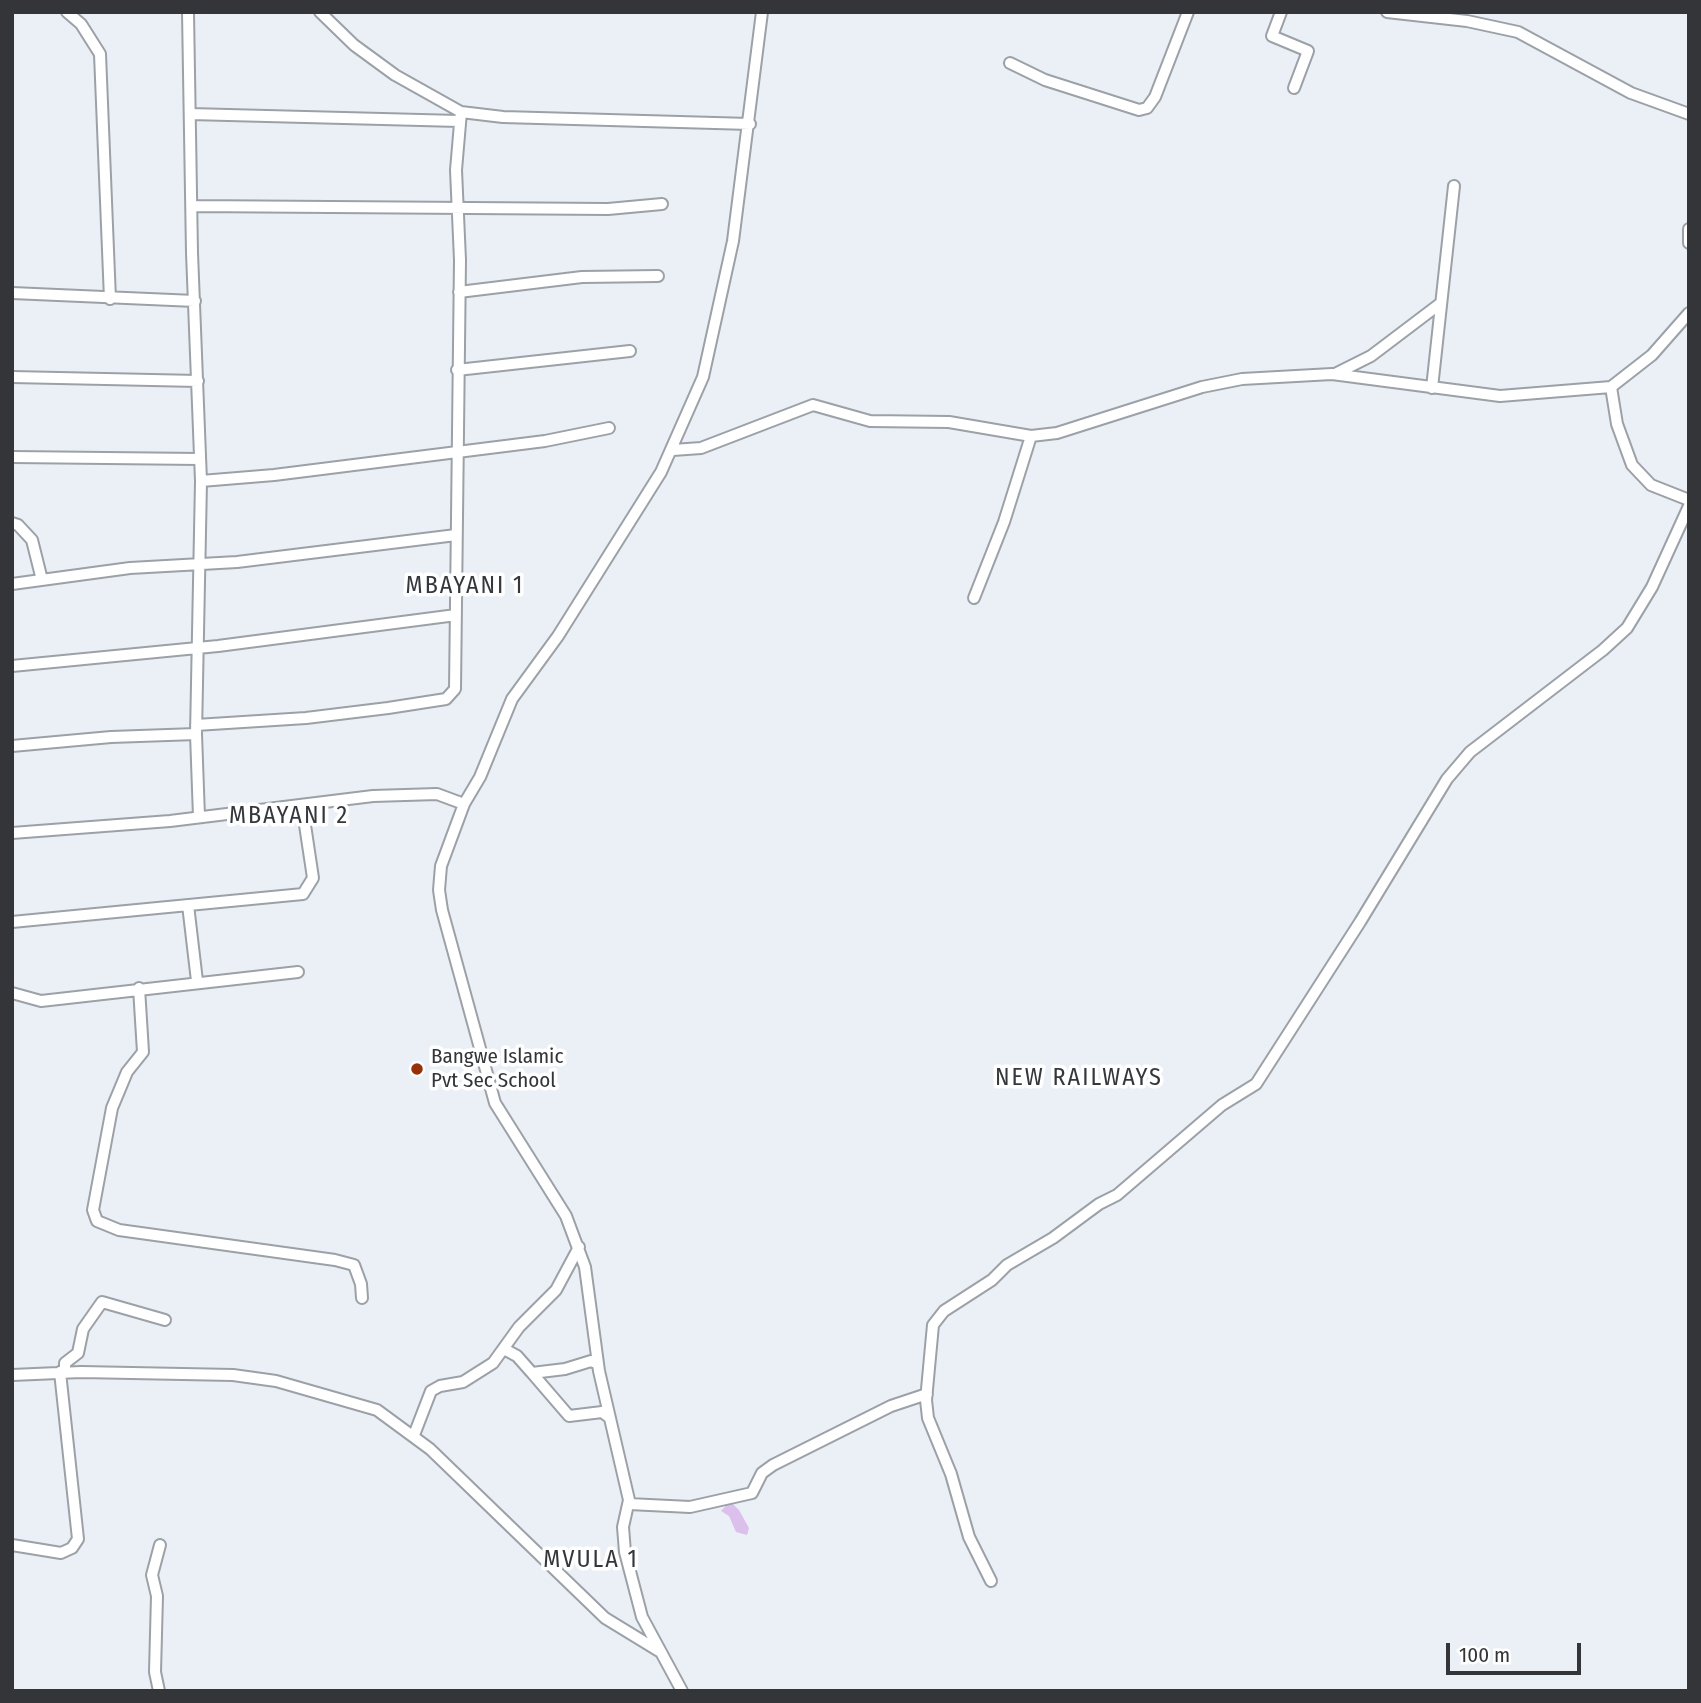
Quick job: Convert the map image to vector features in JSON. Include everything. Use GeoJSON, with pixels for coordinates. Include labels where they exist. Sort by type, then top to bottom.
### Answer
{"type":"FeatureCollection","features":[{"type":"Feature","properties":{"kind":"street"},"geometry":{"type":"LineString","coordinates":[[67,12],[81,24],[100,54],[110,299]]}},
{"type":"Feature","properties":{"kind":"street"},"geometry":{"type":"LineString","coordinates":[[188,12],[201,481],[196,730],[199,817]]}},
{"type":"Feature","properties":{"kind":"street"},"geometry":{"type":"LineString","coordinates":[[320,12],[354,45],[460,117]]}},
{"type":"Feature","properties":{"kind":"street"},"geometry":{"type":"LineString","coordinates":[[682,1691],[642,1617],[625,1552],[623,1527],[629,1504],[598,1364],[589,1284],[579,1247],[566,1216],[495,1102],[442,910],[441,866],[464,804],[480,777],[517,690],[558,636],[673,450],[695,400],[713,343],[733,241],[750,124],[762,12]]}},
{"type":"Feature","properties":{"kind":"street"},"geometry":{"type":"LineString","coordinates":[[1010,63],[1045,80],[1139,110],[1147,108],[1155,97],[1188,12]]}},
{"type":"Feature","properties":{"kind":"street"},"geometry":{"type":"LineString","coordinates":[[1281,12],[1272,36],[1308,51],[1294,88]]}},
{"type":"Feature","properties":{"kind":"street"},"geometry":{"type":"LineString","coordinates":[[1387,12],[1467,22],[1518,33],[1545,44],[1631,93],[1689,114]]}},
{"type":"Feature","properties":{"kind":"street"},"geometry":{"type":"LineString","coordinates":[[190,114],[292,120],[503,117],[750,124]]}},
{"type":"Feature","properties":{"kind":"street"},"geometry":{"type":"LineString","coordinates":[[12,746],[306,718],[446,699],[452,695],[456,683],[459,292],[457,207],[460,117]]}},
{"type":"Feature","properties":{"kind":"street"},"geometry":{"type":"LineString","coordinates":[[1432,388],[1454,186]]}},
{"type":"Feature","properties":{"kind":"street"},"geometry":{"type":"LineString","coordinates":[[192,206],[608,209],[662,204]]}},
{"type":"Feature","properties":{"kind":"street"},"geometry":{"type":"LineString","coordinates":[[1689,229],[1689,243]]}},
{"type":"Feature","properties":{"kind":"street"},"geometry":{"type":"LineString","coordinates":[[459,292],[582,277],[658,276]]}},
{"type":"Feature","properties":{"kind":"street"},"geometry":{"type":"LineString","coordinates":[[12,293],[195,301]]}},
{"type":"Feature","properties":{"kind":"street"},"geometry":{"type":"LineString","coordinates":[[1332,374],[1371,356],[1441,303]]}},
{"type":"Feature","properties":{"kind":"street"},"geometry":{"type":"LineString","coordinates":[[673,450],[701,449],[813,405],[870,421],[949,422],[1031,436],[1057,433],[1223,382],[1332,374],[1500,396],[1611,387],[1651,355],[1689,313]]}},
{"type":"Feature","properties":{"kind":"street"},"geometry":{"type":"LineString","coordinates":[[457,370],[629,351]]}},
{"type":"Feature","properties":{"kind":"street"},"geometry":{"type":"LineString","coordinates":[[12,377],[198,381]]}},
{"type":"Feature","properties":{"kind":"street"},"geometry":{"type":"LineString","coordinates":[[1611,387],[1617,424],[1632,465],[1651,485],[1689,500]]}},
{"type":"Feature","properties":{"kind":"street"},"geometry":{"type":"LineString","coordinates":[[201,481],[312,471],[458,450],[545,441],[609,429]]}},
{"type":"Feature","properties":{"kind":"street"},"geometry":{"type":"LineString","coordinates":[[974,598],[1004,522],[1031,436]]}},
{"type":"Feature","properties":{"kind":"street"},"geometry":{"type":"LineString","coordinates":[[12,457],[200,460]]}},
{"type":"Feature","properties":{"kind":"street"},"geometry":{"type":"LineString","coordinates":[[991,1581],[969,1537],[951,1474],[929,1418],[927,1394],[933,1325],[944,1311],[992,1280],[1007,1265],[1117,1195],[1223,1105],[1256,1084],[1360,922],[1447,779],[1470,752],[1603,650],[1627,628],[1652,587],[1689,506]]}},
{"type":"Feature","properties":{"kind":"street"},"geometry":{"type":"LineString","coordinates":[[12,523],[18,525],[32,540],[42,580]]}},
{"type":"Feature","properties":{"kind":"street"},"geometry":{"type":"LineString","coordinates":[[12,584],[130,568],[200,565],[456,535]]}},
{"type":"Feature","properties":{"kind":"street"},"geometry":{"type":"LineString","coordinates":[[12,666],[197,648],[456,615]]}},
{"type":"Feature","properties":{"kind":"street"},"geometry":{"type":"LineString","coordinates":[[12,833],[199,817],[418,793],[444,795],[464,804]]}},
{"type":"Feature","properties":{"kind":"street"},"geometry":{"type":"LineString","coordinates":[[12,922],[303,894],[313,878],[302,805]]}},
{"type":"Feature","properties":{"kind":"street"},"geometry":{"type":"LineString","coordinates":[[188,905],[197,981]]}},
{"type":"Feature","properties":{"kind":"street"},"geometry":{"type":"LineString","coordinates":[[12,993],[41,1001],[197,981],[298,972]]}},
{"type":"Feature","properties":{"kind":"street"},"geometry":{"type":"LineString","coordinates":[[139,988],[144,1048],[141,1057],[127,1072],[110,1121],[93,1210],[97,1222],[119,1230],[335,1260],[354,1265],[361,1284],[362,1298]]}},
{"type":"Feature","properties":{"kind":"street"},"geometry":{"type":"LineString","coordinates":[[414,1435],[431,1391],[474,1377],[493,1363],[519,1327],[556,1290],[579,1247]]}},
{"type":"Feature","properties":{"kind":"street"},"geometry":{"type":"LineString","coordinates":[[12,1545],[61,1553],[72,1548],[78,1539],[63,1372],[65,1363],[78,1353],[83,1329],[102,1302],[165,1320]]}},
{"type":"Feature","properties":{"kind":"street"},"geometry":{"type":"LineString","coordinates":[[504,1349],[517,1356],[569,1416],[602,1412],[610,1418]]}},
{"type":"Feature","properties":{"kind":"street"},"geometry":{"type":"LineString","coordinates":[[532,1373],[565,1369],[590,1361],[598,1364]]}},
{"type":"Feature","properties":{"kind":"street"},"geometry":{"type":"LineString","coordinates":[[12,1375],[63,1372],[233,1375],[276,1381],[377,1410],[414,1435],[605,1618],[660,1652]]}},
{"type":"Feature","properties":{"kind":"street"},"geometry":{"type":"LineString","coordinates":[[629,1504],[690,1507],[752,1493],[762,1473],[773,1465],[891,1406],[927,1394]]}},
{"type":"Feature","properties":{"kind":"street"},"geometry":{"type":"LineString","coordinates":[[159,1691],[155,1672],[157,1596],[152,1575],[160,1545]]}},
{"type":"Feature","properties":{"kind":"shaded area"},"geometry":{"type":"Polygon","coordinates":[[[730,1501],[739,1510],[749,1528],[747,1535],[736,1532],[729,1516],[721,1511],[730,1501]]]}},
{"type":"Feature","properties":{"kind":"place","name":"Bangwe Islamic Pvt Sec School"},"geometry":{"type":"Point","coordinates":[417,1069]}},
{"type":"Feature","properties":{"kind":"district","name":"MBAYANI 1"},"geometry":{"type":"Point","coordinates":[465,586]}},
{"type":"Feature","properties":{"kind":"district","name":"MBAYANI 2"},"geometry":{"type":"Point","coordinates":[289,816]}},
{"type":"Feature","properties":{"kind":"district","name":"NEW RAILWAYS"},"geometry":{"type":"Point","coordinates":[1079,1078]}},
{"type":"Feature","properties":{"kind":"district","name":"MVULA 1"},"geometry":{"type":"Point","coordinates":[591,1560]}}]}
